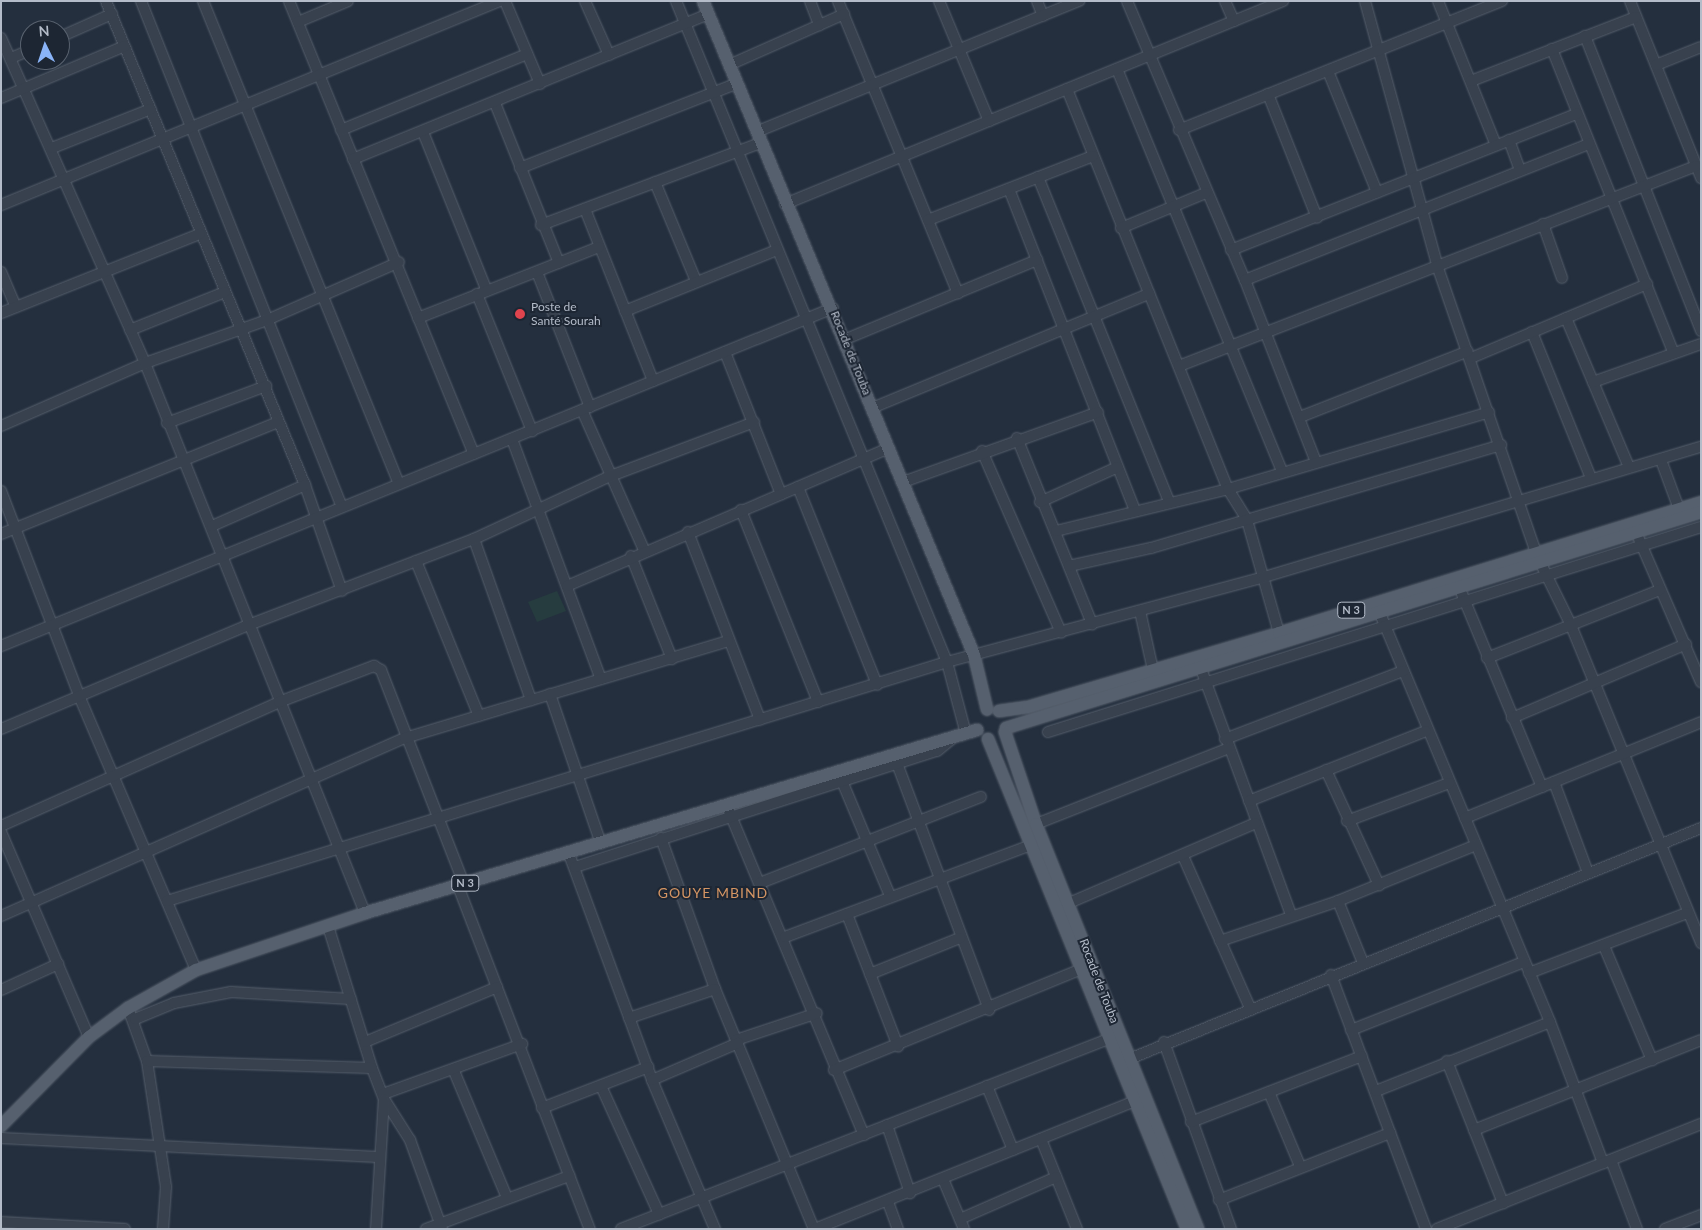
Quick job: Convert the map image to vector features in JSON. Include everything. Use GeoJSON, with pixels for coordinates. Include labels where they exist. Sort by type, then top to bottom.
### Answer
{"type":"FeatureCollection","features":[{"type":"Feature","properties":{"kind":"main road","name":"Rocade de Touba"},"geometry":{"type":"LineString","coordinates":[[703,1],[785,204],[846,339],[902,482],[974,654],[993,710],[1005,730],[1036,824],[1069,904],[1135,1101],[1193,1228]]}},
{"type":"Feature","properties":{"kind":"main road","name":"N 3"},"geometry":{"type":"LineString","coordinates":[[993,710],[1153,670],[1279,633],[1538,556],[1701,502]]}},
{"type":"Feature","properties":{"kind":"main road","name":"N 3"},"geometry":{"type":"LineString","coordinates":[[1005,730],[1200,666],[1379,611],[1461,592],[1538,556],[1701,512]]}},
{"type":"Feature","properties":{"kind":"main road"},"geometry":{"type":"LineString","coordinates":[[993,710],[977,717],[966,734],[988,739],[1005,730]]}},
{"type":"Feature","properties":{"kind":"main road","name":"N 3"},"geometry":{"type":"LineString","coordinates":[[1,1126],[89,1038],[196,970],[365,913],[601,844],[730,811],[895,759],[966,734]]}},
{"type":"Feature","properties":{"kind":"main road","name":"Rocade de Touba"},"geometry":{"type":"LineString","coordinates":[[988,739],[1081,969],[1114,1036],[1129,1059],[1193,1228]]}},
{"type":"Feature","properties":{"kind":"street"},"geometry":{"type":"LineString","coordinates":[[106,1],[200,234],[266,386],[278,422],[305,485],[342,591]]}},
{"type":"Feature","properties":{"kind":"street"},"geometry":{"type":"LineString","coordinates":[[141,1],[342,508]]}},
{"type":"Feature","properties":{"kind":"street"},"geometry":{"type":"LineString","coordinates":[[203,1],[399,484]]}},
{"type":"Feature","properties":{"kind":"street"},"geometry":{"type":"LineString","coordinates":[[290,1],[353,159],[399,262],[418,318],[474,454]]}},
{"type":"Feature","properties":{"kind":"street"},"geometry":{"type":"LineString","coordinates":[[298,22],[348,1]]}},
{"type":"Feature","properties":{"kind":"street"},"geometry":{"type":"LineString","coordinates":[[1,204],[320,76],[500,1]]}},
{"type":"Feature","properties":{"kind":"street"},"geometry":{"type":"LineString","coordinates":[[505,1],[540,84]]}},
{"type":"Feature","properties":{"kind":"street"},"geometry":{"type":"LineString","coordinates":[[586,1],[609,54]]}},
{"type":"Feature","properties":{"kind":"street"},"geometry":{"type":"LineString","coordinates":[[676,1],[776,250],[808,319],[863,460],[947,662],[966,734]]}},
{"type":"Feature","properties":{"kind":"street"},"geometry":{"type":"LineString","coordinates":[[810,1],[819,25]]}},
{"type":"Feature","properties":{"kind":"street"},"geometry":{"type":"LineString","coordinates":[[838,1],[958,293]]}},
{"type":"Feature","properties":{"kind":"street"},"geometry":{"type":"LineString","coordinates":[[939,1],[988,121]]}},
{"type":"Feature","properties":{"kind":"street"},"geometry":{"type":"LineString","coordinates":[[1037,1],[1043,16]]}},
{"type":"Feature","properties":{"kind":"street"},"geometry":{"type":"LineString","coordinates":[[541,225],[736,149],[758,137],[873,85],[1079,1]]}},
{"type":"Feature","properties":{"kind":"street"},"geometry":{"type":"LineString","coordinates":[[1127,1],[1179,130],[1245,280],[1316,462]]}},
{"type":"Feature","properties":{"kind":"street"},"geometry":{"type":"LineString","coordinates":[[1226,1],[1234,21]]}},
{"type":"Feature","properties":{"kind":"street"},"geometry":{"type":"LineString","coordinates":[[785,204],[1283,1]]}},
{"type":"Feature","properties":{"kind":"street"},"geometry":{"type":"LineString","coordinates":[[1365,1],[1438,268],[1538,556],[1570,623],[1595,682],[1622,755],[1701,943]]}},
{"type":"Feature","properties":{"kind":"street"},"geometry":{"type":"LineString","coordinates":[[1438,1],[1496,145]]}},
{"type":"Feature","properties":{"kind":"street"},"geometry":{"type":"LineString","coordinates":[[1179,130],[1379,52],[1502,1]]}},
{"type":"Feature","properties":{"kind":"street"},"geometry":{"type":"LineString","coordinates":[[1630,1],[1701,178]]}},
{"type":"Feature","properties":{"kind":"street"},"geometry":{"type":"LineString","coordinates":[[70,33],[112,14]]}},
{"type":"Feature","properties":{"kind":"street"},"geometry":{"type":"LineString","coordinates":[[353,159],[708,14]]}},
{"type":"Feature","properties":{"kind":"street"},"geometry":{"type":"LineString","coordinates":[[729,65],[844,14]]}},
{"type":"Feature","properties":{"kind":"street"},"geometry":{"type":"LineString","coordinates":[[1471,81],[1636,17]]}},
{"type":"Feature","properties":{"kind":"street"},"geometry":{"type":"LineString","coordinates":[[1585,36],[1701,332]]}},
{"type":"Feature","properties":{"kind":"street"},"geometry":{"type":"LineString","coordinates":[[1,38],[52,148],[61,181],[105,273],[145,364],[167,423],[212,526],[246,626],[340,846],[365,913]]}},
{"type":"Feature","properties":{"kind":"street"},"geometry":{"type":"LineString","coordinates":[[1,98],[125,46]]}},
{"type":"Feature","properties":{"kind":"street"},"geometry":{"type":"LineString","coordinates":[[1656,65],[1701,47]]}},
{"type":"Feature","properties":{"kind":"street"},"geometry":{"type":"LineString","coordinates":[[1552,49],[1673,352]]}},
{"type":"Feature","properties":{"kind":"street"},"geometry":{"type":"LineString","coordinates":[[11,58],[20,54]]}},
{"type":"Feature","properties":{"kind":"street"},"geometry":{"type":"LineString","coordinates":[[341,130],[527,54]]}},
{"type":"Feature","properties":{"kind":"street"},"geometry":{"type":"LineString","coordinates":[[1117,69],[1176,205],[1282,471]]}},
{"type":"Feature","properties":{"kind":"street"},"geometry":{"type":"LineString","coordinates":[[1328,71],[1377,192]]}},
{"type":"Feature","properties":{"kind":"street"},"geometry":{"type":"LineString","coordinates":[[520,168],[736,84]]}},
{"type":"Feature","properties":{"kind":"street"},"geometry":{"type":"LineString","coordinates":[[1067,89],[1121,228],[1228,488],[1247,520],[1279,633]]}},
{"type":"Feature","properties":{"kind":"street"},"geometry":{"type":"LineString","coordinates":[[1268,94],[1317,218]]}},
{"type":"Feature","properties":{"kind":"street"},"geometry":{"type":"LineString","coordinates":[[495,102],[541,225],[559,263]]}},
{"type":"Feature","properties":{"kind":"street"},"geometry":{"type":"LineString","coordinates":[[52,148],[151,109]]}},
{"type":"Feature","properties":{"kind":"street"},"geometry":{"type":"LineString","coordinates":[[1231,250],[1317,218],[1377,192],[1577,114]]}},
{"type":"Feature","properties":{"kind":"street"},"geometry":{"type":"LineString","coordinates":[[423,132],[532,431]]}},
{"type":"Feature","properties":{"kind":"street"},"geometry":{"type":"LineString","coordinates":[[1509,140],[1520,170]]}},
{"type":"Feature","properties":{"kind":"street"},"geometry":{"type":"LineString","coordinates":[[1245,280],[1589,144]]}},
{"type":"Feature","properties":{"kind":"street"},"geometry":{"type":"LineString","coordinates":[[1690,152],[1701,148]]}},
{"type":"Feature","properties":{"kind":"street"},"geometry":{"type":"LineString","coordinates":[[928,220],[1093,156]]}},
{"type":"Feature","properties":{"kind":"street"},"geometry":{"type":"LineString","coordinates":[[1179,366],[1266,335],[1438,268],[1644,183],[1696,166]]}},
{"type":"Feature","properties":{"kind":"street"},"geometry":{"type":"LineString","coordinates":[[1038,177],[1169,502]]}},
{"type":"Feature","properties":{"kind":"street"},"geometry":{"type":"LineString","coordinates":[[655,182],[696,281]]}},
{"type":"Feature","properties":{"kind":"street"},"geometry":{"type":"LineString","coordinates":[[1010,189],[1134,508]]}},
{"type":"Feature","properties":{"kind":"street"},"geometry":{"type":"LineString","coordinates":[[1121,228],[1206,193]]}},
{"type":"Feature","properties":{"kind":"street"},"geometry":{"type":"LineString","coordinates":[[585,209],[653,382]]}},
{"type":"Feature","properties":{"kind":"street"},"geometry":{"type":"LineString","coordinates":[[1543,224],[1562,278]]}},
{"type":"Feature","properties":{"kind":"street"},"geometry":{"type":"LineString","coordinates":[[1,313],[200,234]]}},
{"type":"Feature","properties":{"kind":"street"},"geometry":{"type":"LineString","coordinates":[[418,318],[600,247]]}},
{"type":"Feature","properties":{"kind":"street"},"geometry":{"type":"LineString","coordinates":[[625,311],[776,250]]}},
{"type":"Feature","properties":{"kind":"street"},"geometry":{"type":"LineString","coordinates":[[846,339],[1037,260]]}},
{"type":"Feature","properties":{"kind":"street"},"geometry":{"type":"LineString","coordinates":[[1,426],[145,364],[267,320],[399,262]]}},
{"type":"Feature","properties":{"kind":"street"},"geometry":{"type":"LineString","coordinates":[[1,272],[16,307]]}},
{"type":"Feature","properties":{"kind":"street"},"geometry":{"type":"LineString","coordinates":[[537,272],[608,477],[644,550]]}},
{"type":"Feature","properties":{"kind":"street"},"geometry":{"type":"LineString","coordinates":[[1300,417],[1532,332],[1647,284]]}},
{"type":"Feature","properties":{"kind":"street"},"geometry":{"type":"LineString","coordinates":[[130,330],[225,292]]}},
{"type":"Feature","properties":{"kind":"street"},"geometry":{"type":"LineString","coordinates":[[872,408],[1149,294]]}},
{"type":"Feature","properties":{"kind":"street"},"geometry":{"type":"LineString","coordinates":[[1,646],[833,308]]}},
{"type":"Feature","properties":{"kind":"street"},"geometry":{"type":"LineString","coordinates":[[1566,318],[1629,467]]}},
{"type":"Feature","properties":{"kind":"street"},"geometry":{"type":"LineString","coordinates":[[1532,332],[1592,478]]}},
{"type":"Feature","properties":{"kind":"street"},"geometry":{"type":"LineString","coordinates":[[1593,382],[1673,352],[1701,344]]}},
{"type":"Feature","properties":{"kind":"street"},"geometry":{"type":"LineString","coordinates":[[725,352],[781,494]]}},
{"type":"Feature","properties":{"kind":"street"},"geometry":{"type":"LineString","coordinates":[[167,423],[266,386]]}},
{"type":"Feature","properties":{"kind":"street"},"geometry":{"type":"LineString","coordinates":[[902,482],[1016,438],[1098,412]]}},
{"type":"Feature","properties":{"kind":"street"},"geometry":{"type":"LineString","coordinates":[[1056,531],[1134,508],[1228,488],[1489,412]]}},
{"type":"Feature","properties":{"kind":"street"},"geometry":{"type":"LineString","coordinates":[[1,534],[278,422]]}},
{"type":"Feature","properties":{"kind":"street"},"geometry":{"type":"LineString","coordinates":[[1,729],[80,698],[246,626],[342,591],[474,539],[608,477],[754,422]]}},
{"type":"Feature","properties":{"kind":"street"},"geometry":{"type":"LineString","coordinates":[[1016,438],[1040,502],[1056,531],[1092,624]]}},
{"type":"Feature","properties":{"kind":"street"},"geometry":{"type":"LineString","coordinates":[[512,439],[601,679]]}},
{"type":"Feature","properties":{"kind":"street"},"geometry":{"type":"LineString","coordinates":[[1069,566],[1247,520],[1500,445]]}},
{"type":"Feature","properties":{"kind":"street"},"geometry":{"type":"LineString","coordinates":[[167,901],[340,846],[578,776],[974,654],[1061,633],[1264,576],[1701,447]]}},
{"type":"Feature","properties":{"kind":"street"},"geometry":{"type":"LineString","coordinates":[[568,586],[644,550],[889,448]]}},
{"type":"Feature","properties":{"kind":"street"},"geometry":{"type":"LineString","coordinates":[[982,451],[1061,633]]}},
{"type":"Feature","properties":{"kind":"street"},"geometry":{"type":"LineString","coordinates":[[1661,460],[1679,509]]}},
{"type":"Feature","properties":{"kind":"street"},"geometry":{"type":"LineString","coordinates":[[1040,502],[1118,467]]}},
{"type":"Feature","properties":{"kind":"street"},"geometry":{"type":"LineString","coordinates":[[212,526],[305,485]]}},
{"type":"Feature","properties":{"kind":"street"},"geometry":{"type":"LineString","coordinates":[[798,487],[877,685]]}},
{"type":"Feature","properties":{"kind":"street"},"geometry":{"type":"LineString","coordinates":[[1,491],[55,624],[80,698],[196,970]]}},
{"type":"Feature","properties":{"kind":"street"},"geometry":{"type":"LineString","coordinates":[[742,510],[818,702]]}},
{"type":"Feature","properties":{"kind":"street"},"geometry":{"type":"LineString","coordinates":[[1048,732],[1385,625],[1461,592],[1545,573],[1701,527]]}},
{"type":"Feature","properties":{"kind":"street"},"geometry":{"type":"LineString","coordinates":[[1636,531],[1701,682]]}},
{"type":"Feature","properties":{"kind":"street"},"geometry":{"type":"LineString","coordinates":[[688,532],[728,641],[760,720]]}},
{"type":"Feature","properties":{"kind":"street"},"geometry":{"type":"LineString","coordinates":[[474,539],[531,700]]}},
{"type":"Feature","properties":{"kind":"street"},"geometry":{"type":"LineString","coordinates":[[631,556],[672,659]]}},
{"type":"Feature","properties":{"kind":"street"},"geometry":{"type":"LineString","coordinates":[[416,561],[479,716]]}},
{"type":"Feature","properties":{"kind":"street"},"geometry":{"type":"LineString","coordinates":[[1488,658],[1570,623],[1660,590]]}},
{"type":"Feature","properties":{"kind":"street"},"geometry":{"type":"LineString","coordinates":[[1461,592],[1542,787]]}},
{"type":"Feature","properties":{"kind":"street"},"geometry":{"type":"LineString","coordinates":[[1140,611],[1153,670]]}},
{"type":"Feature","properties":{"kind":"street"},"geometry":{"type":"LineString","coordinates":[[1379,611],[1426,731],[1503,907],[1576,1089],[1637,1229]]}},
{"type":"Feature","properties":{"kind":"street"},"geometry":{"type":"LineString","coordinates":[[1,916],[405,738],[728,641]]}},
{"type":"Feature","properties":{"kind":"street"},"geometry":{"type":"LineString","coordinates":[[1512,718],[1686,644]]}},
{"type":"Feature","properties":{"kind":"street"},"geometry":{"type":"LineString","coordinates":[[1,826],[279,702],[374,666],[381,670],[405,738],[438,818],[497,987],[522,1044],[542,1108],[590,1229]]}},
{"type":"Feature","properties":{"kind":"street"},"geometry":{"type":"LineString","coordinates":[[1200,666],[1291,916]]}},
{"type":"Feature","properties":{"kind":"street"},"geometry":{"type":"LineString","coordinates":[[1036,824],[1403,671]]}},
{"type":"Feature","properties":{"kind":"street"},"geometry":{"type":"LineString","coordinates":[[550,694],[601,844]]}},
{"type":"Feature","properties":{"kind":"street"},"geometry":{"type":"LineString","coordinates":[[1465,818],[1701,722]]}},
{"type":"Feature","properties":{"kind":"street"},"geometry":{"type":"LineString","coordinates":[[1249,801],[1426,731]]}},
{"type":"Feature","properties":{"kind":"street"},"geometry":{"type":"LineString","coordinates":[[575,867],[661,838],[730,811],[842,781],[895,759],[988,1010]]}},
{"type":"Feature","properties":{"kind":"street"},"geometry":{"type":"LineString","coordinates":[[1326,770],[1347,821],[1379,885]]}},
{"type":"Feature","properties":{"kind":"street"},"geometry":{"type":"LineString","coordinates":[[842,781],[890,896]]}},
{"type":"Feature","properties":{"kind":"street"},"geometry":{"type":"LineString","coordinates":[[1554,782],[1588,873]]}},
{"type":"Feature","properties":{"kind":"street"},"geometry":{"type":"LineString","coordinates":[[1347,821],[1449,783]]}},
{"type":"Feature","properties":{"kind":"street"},"geometry":{"type":"LineString","coordinates":[[760,883],[981,797]]}},
{"type":"Feature","properties":{"kind":"street"},"geometry":{"type":"LineString","coordinates":[[730,811],[817,1013],[834,1070],[864,1135]]}},
{"type":"Feature","properties":{"kind":"street"},"geometry":{"type":"LineString","coordinates":[[1069,904],[1256,823]]}},
{"type":"Feature","properties":{"kind":"street"},"geometry":{"type":"LineString","coordinates":[[1129,1059],[1164,1042],[1701,828]]}},
{"type":"Feature","properties":{"kind":"street"},"geometry":{"type":"LineString","coordinates":[[1,832],[89,1038]]}},
{"type":"Feature","properties":{"kind":"street"},"geometry":{"type":"LineString","coordinates":[[661,838],[715,989],[789,1163],[814,1229],[888,1202],[1135,1101]]}},
{"type":"Feature","properties":{"kind":"street"},"geometry":{"type":"LineString","coordinates":[[1220,941],[1379,885],[1476,844]]}},
{"type":"Feature","properties":{"kind":"street"},"geometry":{"type":"LineString","coordinates":[[785,937],[890,896],[1031,845]]}},
{"type":"Feature","properties":{"kind":"street"},"geometry":{"type":"LineString","coordinates":[[569,854],[652,1080],[699,1197],[715,1229]]}},
{"type":"Feature","properties":{"kind":"street"},"geometry":{"type":"LineString","coordinates":[[1183,856],[1250,1008]]}},
{"type":"Feature","properties":{"kind":"street"},"geometry":{"type":"LineString","coordinates":[[1338,900],[1363,963]]}},
{"type":"Feature","properties":{"kind":"street"},"geometry":{"type":"LineString","coordinates":[[1529,973],[1687,913]]}},
{"type":"Feature","properties":{"kind":"street"},"geometry":{"type":"LineString","coordinates":[[846,914],[898,1046]]}},
{"type":"Feature","properties":{"kind":"street"},"geometry":{"type":"LineString","coordinates":[[328,926],[372,1068],[384,1097],[402,1122],[441,1226]]}},
{"type":"Feature","properties":{"kind":"street"},"geometry":{"type":"LineString","coordinates":[[870,974],[960,938]]}},
{"type":"Feature","properties":{"kind":"street"},"geometry":{"type":"LineString","coordinates":[[1604,946],[1652,1060]]}},
{"type":"Feature","properties":{"kind":"street"},"geometry":{"type":"LineString","coordinates":[[1351,1030],[1524,962]]}},
{"type":"Feature","properties":{"kind":"street"},"geometry":{"type":"LineString","coordinates":[[1,990],[58,964]]}},
{"type":"Feature","properties":{"kind":"street"},"geometry":{"type":"LineString","coordinates":[[834,1070],[988,1010],[1081,969]]}},
{"type":"Feature","properties":{"kind":"street"},"geometry":{"type":"LineString","coordinates":[[1331,975],[1376,1091],[1426,1229]]}},
{"type":"Feature","properties":{"kind":"street"},"geometry":{"type":"LineString","coordinates":[[365,1042],[497,987]]}},
{"type":"Feature","properties":{"kind":"street"},"geometry":{"type":"LineString","coordinates":[[629,1018],[715,989]]}},
{"type":"Feature","properties":{"kind":"street"},"geometry":{"type":"LineString","coordinates":[[163,1229],[166,1187],[160,1145],[147,1061],[131,1013],[232,992],[350,999]]}},
{"type":"Feature","properties":{"kind":"street"},"geometry":{"type":"LineString","coordinates":[[652,1080],[737,1041],[817,1013]]}},
{"type":"Feature","properties":{"kind":"street"},"geometry":{"type":"LineString","coordinates":[[1376,1091],[1447,1061],[1550,1022]]}},
{"type":"Feature","properties":{"kind":"street"},"geometry":{"type":"LineString","coordinates":[[621,1229],[1114,1036]]}},
{"type":"Feature","properties":{"kind":"street"},"geometry":{"type":"LineString","coordinates":[[1474,1130],[1701,1040]]}},
{"type":"Feature","properties":{"kind":"street"},"geometry":{"type":"LineString","coordinates":[[1164,1042],[1191,1122],[1231,1229]]}},
{"type":"Feature","properties":{"kind":"street"},"geometry":{"type":"LineString","coordinates":[[384,1097],[454,1072],[522,1044]]}},
{"type":"Feature","properties":{"kind":"street"},"geometry":{"type":"LineString","coordinates":[[1191,1122],[1362,1056]]}},
{"type":"Feature","properties":{"kind":"street"},"geometry":{"type":"LineString","coordinates":[[147,1061],[372,1068]]}},
{"type":"Feature","properties":{"kind":"street"},"geometry":{"type":"LineString","coordinates":[[1447,1061],[1503,1203]]}},
{"type":"Feature","properties":{"kind":"street"},"geometry":{"type":"LineString","coordinates":[[542,1108],[648,1067]]}},
{"type":"Feature","properties":{"kind":"street"},"geometry":{"type":"LineString","coordinates":[[454,1072],[507,1198]]}},
{"type":"Feature","properties":{"kind":"street"},"geometry":{"type":"LineString","coordinates":[[601,1086],[658,1214]]}},
{"type":"Feature","properties":{"kind":"street"},"geometry":{"type":"LineString","coordinates":[[987,1086],[1013,1150]]}},
{"type":"Feature","properties":{"kind":"street"},"geometry":{"type":"LineString","coordinates":[[1269,1092],[1300,1166]]}},
{"type":"Feature","properties":{"kind":"street"},"geometry":{"type":"LineString","coordinates":[[376,1229],[378,1157],[384,1097]]}},
{"type":"Feature","properties":{"kind":"street"},"geometry":{"type":"LineString","coordinates":[[1437,1229],[1701,1124]]}},
{"type":"Feature","properties":{"kind":"street"},"geometry":{"type":"LineString","coordinates":[[887,1125],[910,1193]]}},
{"type":"Feature","properties":{"kind":"street"},"geometry":{"type":"LineString","coordinates":[[1220,1200],[1300,1166],[1390,1133]]}},
{"type":"Feature","properties":{"kind":"street"},"geometry":{"type":"LineString","coordinates":[[1,1138],[378,1157]]}},
{"type":"Feature","properties":{"kind":"street"},"geometry":{"type":"LineString","coordinates":[[1041,1140],[1077,1229]]}},
{"type":"Feature","properties":{"kind":"street"},"geometry":{"type":"LineString","coordinates":[[426,1229],[441,1226],[507,1198],[569,1176]]}},
{"type":"Feature","properties":{"kind":"street"},"geometry":{"type":"LineString","coordinates":[[944,1179],[962,1224],[1056,1177]]}},
{"type":"Feature","properties":{"kind":"street"},"geometry":{"type":"LineString","coordinates":[[888,1202],[898,1229]]}},
{"type":"Feature","properties":{"kind":"street"},"geometry":{"type":"LineString","coordinates":[[1665,1229],[1701,1215]]}},
{"type":"Feature","properties":{"kind":"street"},"geometry":{"type":"LineString","coordinates":[[1,1222],[125,1229]]}},
{"type":"Feature","properties":{"kind":"green space"},"geometry":{"type":"Polygon","coordinates":[[[557,591],[566,611],[537,622],[528,602],[557,591]]]}},
{"type":"Feature","properties":{"kind":"place","name":"Poste de Santé Sourah"},"geometry":{"type":"Point","coordinates":[520,314]}},
{"type":"Feature","properties":{"kind":"district","name":"GOUYE MBIND"},"geometry":{"type":"Point","coordinates":[713,893]}}]}
